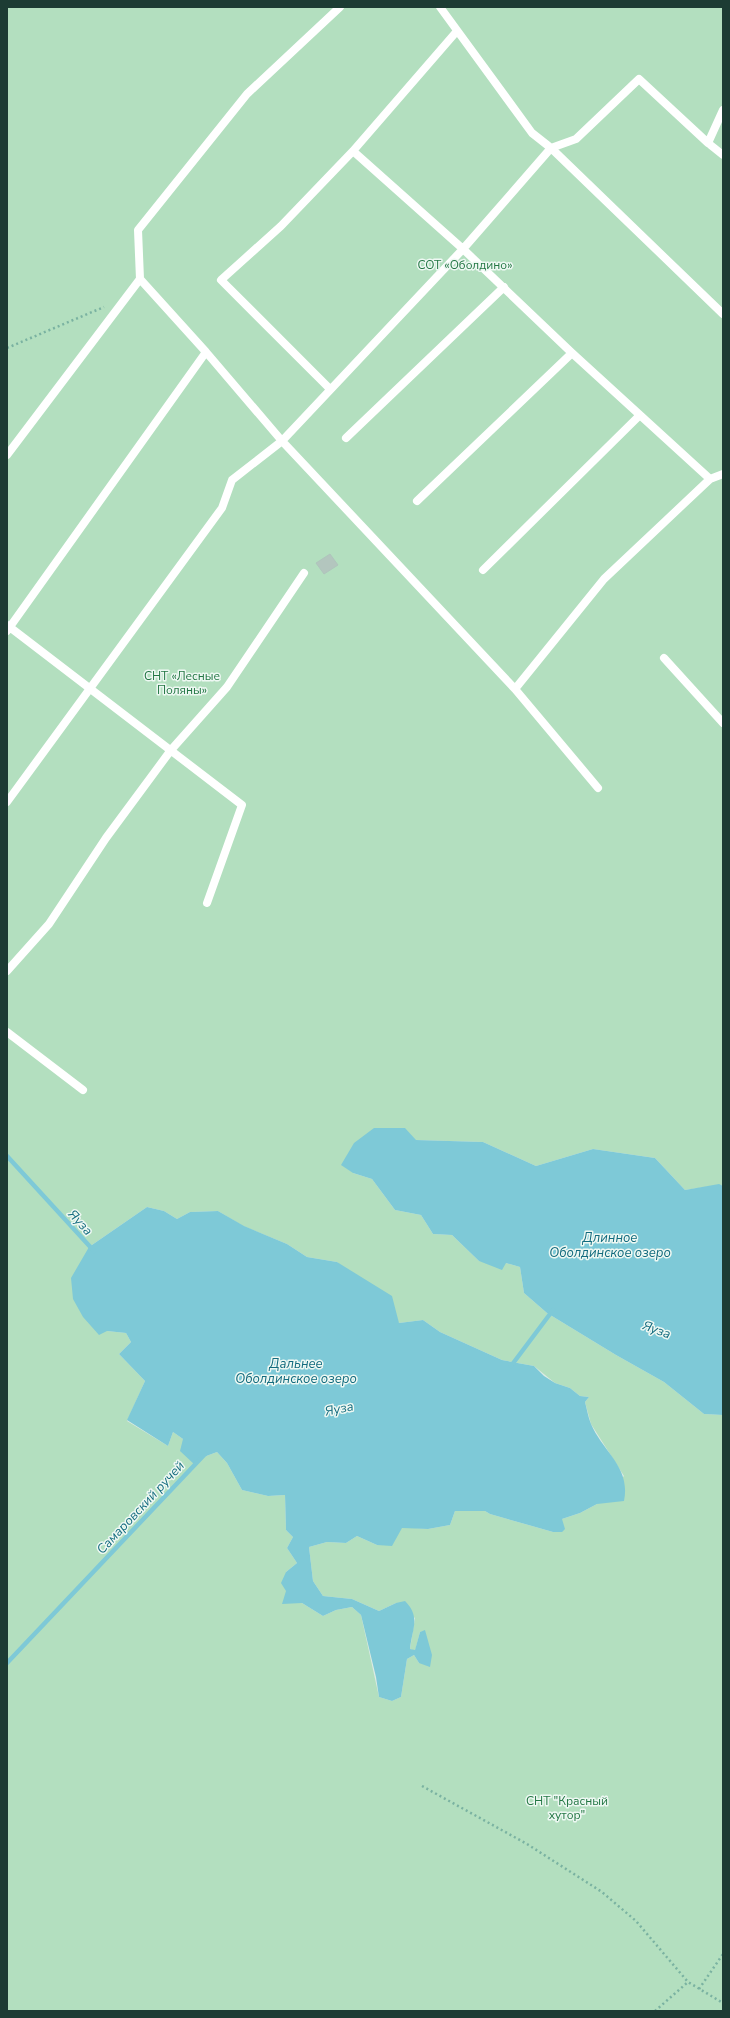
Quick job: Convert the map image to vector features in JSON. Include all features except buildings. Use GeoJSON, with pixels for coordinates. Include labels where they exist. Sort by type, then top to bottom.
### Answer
{"type":"FeatureCollection","features":[{"type":"Feature","properties":{"kind":"lane"},"geometry":{"type":"LineString","coordinates":[[7,455],[140,279],[138,230],[247,94],[340,7]]}},
{"type":"Feature","properties":{"kind":"lane"},"geometry":{"type":"LineString","coordinates":[[440,7],[532,133],[551,148],[723,314]]}},
{"type":"Feature","properties":{"kind":"lane"},"geometry":{"type":"LineString","coordinates":[[330,389],[221,280],[281,226],[353,151],[457,31]]}},
{"type":"Feature","properties":{"kind":"lane"},"geometry":{"type":"LineString","coordinates":[[7,802],[222,508],[232,480],[282,441],[463,249],[551,148],[576,139],[639,79],[723,156]]}},
{"type":"Feature","properties":{"kind":"lane"},"geometry":{"type":"LineString","coordinates":[[708,143],[723,110]]}},
{"type":"Feature","properties":{"kind":"lane"},"geometry":{"type":"LineString","coordinates":[[353,151],[463,249],[572,353],[710,478]]}},
{"type":"Feature","properties":{"kind":"lane"},"geometry":{"type":"LineString","coordinates":[[140,279],[206,352],[282,441],[515,689],[598,788]]}},
{"type":"Feature","properties":{"kind":"lane"},"geometry":{"type":"LineString","coordinates":[[346,438],[504,287]]}},
{"type":"Feature","properties":{"kind":"lane"},"geometry":{"type":"LineString","coordinates":[[206,352],[8,628],[91,688],[242,805],[207,903]]}},
{"type":"Feature","properties":{"kind":"lane"},"geometry":{"type":"LineString","coordinates":[[417,501],[572,353]]}},
{"type":"Feature","properties":{"kind":"lane"},"geometry":{"type":"LineString","coordinates":[[483,570],[640,415]]}},
{"type":"Feature","properties":{"kind":"lane"},"geometry":{"type":"LineString","coordinates":[[515,689],[604,579],[710,478],[723,474]]}},
{"type":"Feature","properties":{"kind":"lane"},"geometry":{"type":"LineString","coordinates":[[7,971],[49,924],[106,838],[171,750],[227,687],[304,573]]}},
{"type":"Feature","properties":{"kind":"lane"},"geometry":{"type":"LineString","coordinates":[[664,658],[723,723]]}},
{"type":"Feature","properties":{"kind":"lane"},"geometry":{"type":"LineString","coordinates":[[7,1032],[83,1090]]}},
{"type":"Feature","properties":{"kind":"path"},"geometry":{"type":"LineString","coordinates":[[7,348],[125,299]]}},
{"type":"Feature","properties":{"kind":"path"},"geometry":{"type":"LineString","coordinates":[[422,1786],[527,1844],[602,1892],[636,1921],[688,1982],[723,2003]]}},
{"type":"Feature","properties":{"kind":"path"},"geometry":{"type":"LineString","coordinates":[[699,1989],[723,1954]]}},
{"type":"Feature","properties":{"kind":"path"},"geometry":{"type":"LineString","coordinates":[[655,2011],[688,1982]]}},
{"type":"Feature","properties":{"kind":"green space"},"geometry":{"type":"Polygon","coordinates":[[[7,7],[723,7],[723,1186],[719,1185],[685,1190],[655,1158],[593,1149],[536,1166],[483,1142],[416,1140],[353,1173],[372,1179],[395,1210],[421,1215],[433,1234],[452,1235],[479,1261],[506,1263],[520,1267],[524,1293],[547,1313],[664,1382],[704,1414],[723,1415],[723,2011],[7,2011],[7,7]],[[147,1207],[89,1247],[107,1331],[126,1333],[131,1342],[119,1354],[145,1381],[127,1421],[168,1446],[173,1432],[183,1439],[201,1458],[217,1452],[227,1463],[242,1490],[268,1496],[285,1495],[286,1530],[293,1537],[287,1548],[297,1563],[286,1572],[302,1603],[323,1616],[336,1610],[352,1607],[361,1615],[379,1697],[392,1701],[401,1697],[407,1659],[414,1655],[419,1663],[425,1631],[420,1632],[415,1651],[410,1649],[415,1618],[396,1603],[379,1611],[352,1599],[323,1596],[313,1581],[309,1547],[327,1542],[346,1543],[357,1536],[377,1545],[402,1527],[428,1529],[450,1525],[455,1511],[485,1511],[490,1514],[553,1532],[562,1532],[562,1519],[580,1513],[597,1504],[624,1476],[591,1424],[585,1402],[589,1397],[580,1396],[570,1388],[555,1383],[534,1366],[502,1360],[440,1332],[423,1320],[399,1323],[337,1262],[307,1257],[287,1244],[243,1226],[218,1211],[190,1212],[177,1219],[164,1211],[147,1207]]]}},
{"type":"Feature","properties":{"kind":"water","name":"Длинное Оболдинское озеро"},"geometry":{"type":"Polygon","coordinates":[[[374,1128],[405,1128],[416,1140],[483,1142],[536,1166],[593,1149],[655,1158],[685,1190],[719,1184],[723,1186],[723,1415],[704,1414],[664,1382],[547,1313],[524,1293],[520,1267],[506,1263],[502,1270],[479,1261],[452,1235],[433,1234],[421,1215],[395,1210],[372,1179],[353,1173],[341,1165],[354,1143],[374,1128]]]}},
{"type":"Feature","properties":{"kind":"water","name":"Дальнее Оболдинское озеро"},"geometry":{"type":"Polygon","coordinates":[[[147,1207],[164,1211],[177,1219],[190,1212],[218,1211],[244,1226],[287,1244],[307,1257],[337,1262],[392,1296],[399,1323],[423,1320],[440,1332],[502,1360],[534,1366],[544,1376],[555,1383],[570,1388],[580,1396],[589,1397],[585,1402],[590,1421],[596,1434],[620,1469],[625,1489],[624,1501],[597,1504],[580,1513],[562,1519],[565,1529],[562,1532],[553,1532],[490,1514],[485,1511],[455,1511],[450,1525],[428,1529],[402,1528],[392,1546],[377,1545],[357,1536],[346,1543],[327,1542],[309,1547],[313,1581],[323,1596],[352,1599],[379,1611],[396,1603],[405,1601],[413,1612],[414,1618],[414,1629],[410,1649],[415,1650],[420,1632],[425,1630],[432,1655],[430,1667],[419,1663],[414,1655],[407,1659],[401,1697],[392,1701],[379,1697],[376,1677],[361,1615],[352,1607],[336,1610],[323,1616],[302,1603],[282,1604],[286,1591],[281,1583],[286,1572],[297,1563],[287,1548],[293,1537],[286,1530],[285,1495],[268,1496],[242,1490],[227,1463],[217,1452],[201,1458],[195,1465],[180,1451],[183,1439],[173,1432],[168,1446],[127,1420],[145,1381],[119,1354],[131,1342],[126,1333],[107,1331],[99,1335],[83,1317],[73,1299],[71,1278],[89,1247],[147,1207]]]}},
{"type":"Feature","properties":{"kind":"waterway","name":"Яуза"},"geometry":{"type":"LineString","coordinates":[[7,1156],[94,1251]]}},
{"type":"Feature","properties":{"kind":"waterway","name":"Яуза"},"geometry":{"type":"LineString","coordinates":[[511,1366],[553,1310]]}},
{"type":"Feature","properties":{"kind":"waterway","name":"Самаровский ручей"},"geometry":{"type":"LineString","coordinates":[[7,1663],[205,1454]]}},
{"type":"Feature","properties":{"kind":"park label","name":"СОТ «Оболдино»"},"geometry":{"type":"Point","coordinates":[465,265]}},
{"type":"Feature","properties":{"kind":"park label","name":"СНТ «Лесные Поляны»"},"geometry":{"type":"Point","coordinates":[182,683]}},
{"type":"Feature","properties":{"kind":"park label","name":"СНТ \"Красный хутор\""},"geometry":{"type":"Point","coordinates":[567,1808]}}]}
